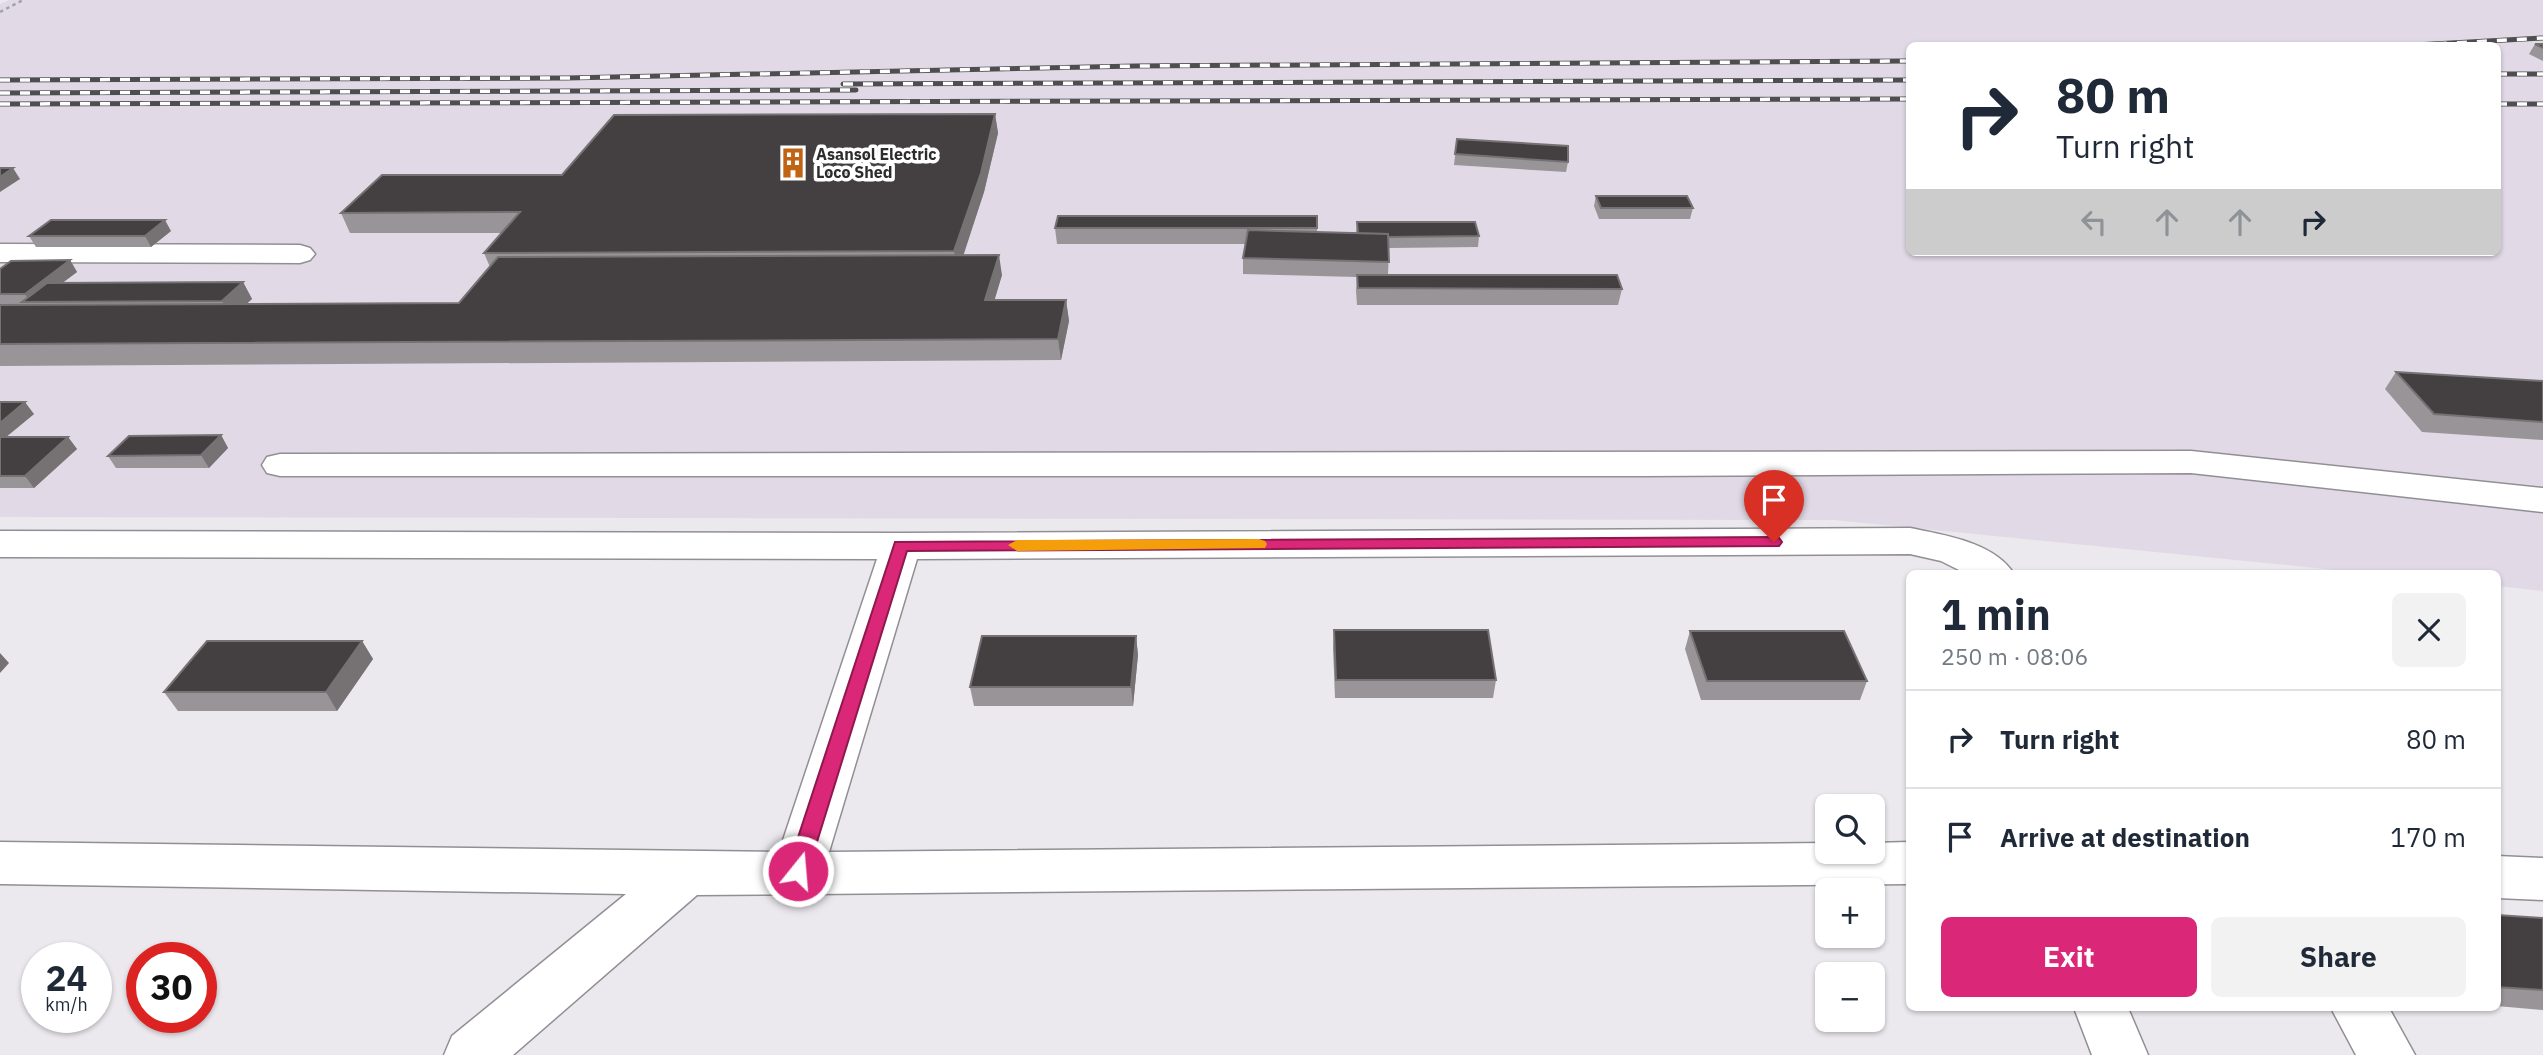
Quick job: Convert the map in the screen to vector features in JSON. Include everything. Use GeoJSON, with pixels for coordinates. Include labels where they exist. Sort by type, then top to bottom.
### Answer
{"type":"FeatureCollection","features":[{"type":"Feature","properties":{"kind":"street"},"geometry":{"type":"LineString","coordinates":[[0,253],[300,254]]}},
{"type":"Feature","properties":{"kind":"street"},"geometry":{"type":"LineString","coordinates":[[280,465],[1671,465],[2191,462],[2543,500]]}},
{"type":"Feature","properties":{"kind":"street"},"geometry":{"type":"LineString","coordinates":[[0,544],[901,546],[1910,541],[1946,548],[1977,560],[1989,570]]}},
{"type":"Feature","properties":{"kind":"street"},"geometry":{"type":"LineString","coordinates":[[798,871],[901,546]]}},
{"type":"Feature","properties":{"kind":"street"},"geometry":{"type":"LineString","coordinates":[[0,863],[686,874],[1906,863]]}},
{"type":"Feature","properties":{"kind":"street"},"geometry":{"type":"LineString","coordinates":[[472,1055],[686,874]]}},
{"type":"Feature","properties":{"kind":"street"},"geometry":{"type":"LineString","coordinates":[[2501,877],[2543,879]]}},
{"type":"Feature","properties":{"kind":"street"},"geometry":{"type":"LineString","coordinates":[[2102,1011],[2120,1055]]}},
{"type":"Feature","properties":{"kind":"street"},"geometry":{"type":"LineString","coordinates":[[2360,1011],[2387,1055]]}},
{"type":"Feature","properties":{"kind":"path"},"geometry":{"type":"LineString","coordinates":[[0,12],[23,0]]}},
{"type":"Feature","properties":{"kind":"shaded area"},"geometry":{"type":"Polygon","coordinates":[[[9,0],[2543,0],[2543,591],[2501,586],[2501,570],[2335,570],[1834,520],[0,517],[0,4],[9,0]]]}},
{"type":"Feature","properties":{"kind":"building"},"geometry":{"type":"Polygon","coordinates":[[[995,114],[981,173],[954,251],[484,253],[520,212],[341,213],[382,175],[562,175],[614,115],[995,114]]]}},
{"type":"Feature","properties":{"kind":"building"},"geometry":{"type":"Polygon","coordinates":[[[1457,139],[1568,146],[1568,162],[1455,154],[1457,139]]]}},
{"type":"Feature","properties":{"kind":"building"},"geometry":{"type":"Polygon","coordinates":[[[0,168],[13,168],[0,177],[0,168]]]}},
{"type":"Feature","properties":{"kind":"building"},"geometry":{"type":"Polygon","coordinates":[[[1596,196],[1687,196],[1693,208],[1601,208],[1596,196]]]}},
{"type":"Feature","properties":{"kind":"building"},"geometry":{"type":"Polygon","coordinates":[[[1058,216],[1317,216],[1317,228],[1055,228],[1058,216]]]}},
{"type":"Feature","properties":{"kind":"building"},"geometry":{"type":"Polygon","coordinates":[[[51,220],[165,220],[145,236],[29,236],[51,220]]]}},
{"type":"Feature","properties":{"kind":"building"},"geometry":{"type":"Polygon","coordinates":[[[1357,222],[1475,222],[1479,236],[1388,237],[1388,234],[1358,233],[1357,222]]]}},
{"type":"Feature","properties":{"kind":"building"},"geometry":{"type":"Polygon","coordinates":[[[1248,230],[1388,234],[1389,262],[1243,258],[1248,230]]]}},
{"type":"Feature","properties":{"kind":"building"},"geometry":{"type":"Polygon","coordinates":[[[999,255],[985,300],[1066,300],[1058,339],[0,344],[0,305],[459,303],[498,257],[999,255]]]}},
{"type":"Feature","properties":{"kind":"building"},"geometry":{"type":"Polygon","coordinates":[[[70,260],[25,294],[0,294],[0,269],[11,261],[70,260]]]}},
{"type":"Feature","properties":{"kind":"building"},"geometry":{"type":"Polygon","coordinates":[[[1357,275],[1617,275],[1622,289],[1358,288],[1357,275]]]}},
{"type":"Feature","properties":{"kind":"building"},"geometry":{"type":"Polygon","coordinates":[[[243,282],[222,301],[22,302],[47,283],[243,282]]]}},
{"type":"Feature","properties":{"kind":"building"},"geometry":{"type":"Polygon","coordinates":[[[2396,372],[2543,381],[2543,422],[2434,414],[2396,372]]]}},
{"type":"Feature","properties":{"kind":"building"},"geometry":{"type":"Polygon","coordinates":[[[0,402],[25,402],[0,423],[0,402]]]}},
{"type":"Feature","properties":{"kind":"building"},"geometry":{"type":"Polygon","coordinates":[[[221,435],[201,455],[108,456],[129,436],[221,435]]]}},
{"type":"Feature","properties":{"kind":"building"},"geometry":{"type":"Polygon","coordinates":[[[1,437],[68,437],[25,476],[0,476],[1,437]]]}},
{"type":"Feature","properties":{"kind":"building"},"geometry":{"type":"Polygon","coordinates":[[[1334,630],[1488,630],[1496,680],[1336,680],[1334,630]]]}},
{"type":"Feature","properties":{"kind":"building"},"geometry":{"type":"Polygon","coordinates":[[[1690,631],[1844,631],[1867,681],[1707,681],[1690,631]]]}},
{"type":"Feature","properties":{"kind":"building"},"geometry":{"type":"Polygon","coordinates":[[[982,636],[1136,636],[1131,687],[970,687],[982,636]]]}},
{"type":"Feature","properties":{"kind":"building"},"geometry":{"type":"Polygon","coordinates":[[[207,641],[362,641],[326,692],[164,692],[207,641]]]}},
{"type":"Feature","properties":{"kind":"building"},"geometry":{"type":"Polygon","coordinates":[[[2501,915],[2543,918],[2543,990],[2501,987],[2501,915]]]}},
{"type":"Feature","properties":{"kind":"railway"},"geometry":{"type":"LineString","coordinates":[[2470,42],[2543,38]]}},
{"type":"Feature","properties":{"kind":"railway"},"geometry":{"type":"LineString","coordinates":[[0,80],[567,78],[1136,66],[1906,61]]}},
{"type":"Feature","properties":{"kind":"railway"},"geometry":{"type":"LineString","coordinates":[[2501,74],[2543,74]]}},
{"type":"Feature","properties":{"kind":"railway"},"geometry":{"type":"LineString","coordinates":[[843,84],[1906,80]]}},
{"type":"Feature","properties":{"kind":"railway"},"geometry":{"type":"LineString","coordinates":[[0,93],[856,90]]}},
{"type":"Feature","properties":{"kind":"railway"},"geometry":{"type":"LineString","coordinates":[[0,104],[1906,99]]}},
{"type":"Feature","properties":{"kind":"railway"},"geometry":{"type":"LineString","coordinates":[[2501,104],[2543,104]]}},
{"type":"Feature","properties":{"kind":"slow traffic"},"geometry":{"type":"LineString","coordinates":[[1017,545],[1259,544]]}},
{"type":"Feature","properties":{"kind":"place","name":"Asansol Electric Loco Shed"},"geometry":{"type":"Point","coordinates":[793,163]}},
{"type":"Feature","properties":{"kind":"route"},"geometry":{"type":"LineString","coordinates":[[798,871],[901,546],[1774,542]]}}]}
